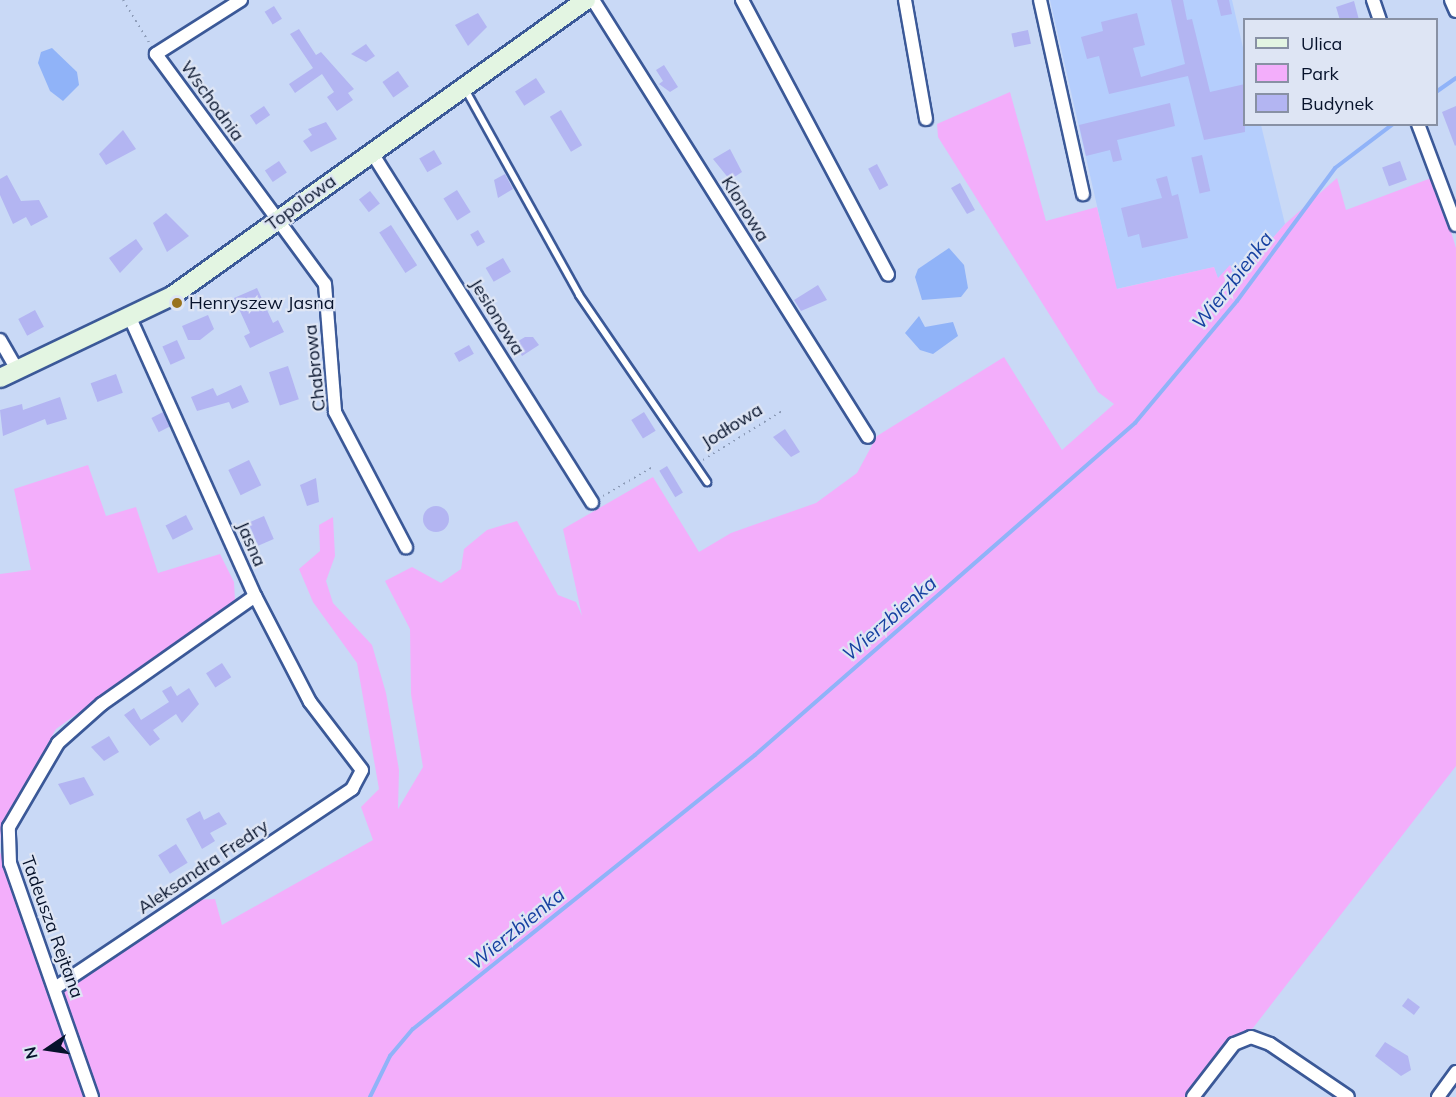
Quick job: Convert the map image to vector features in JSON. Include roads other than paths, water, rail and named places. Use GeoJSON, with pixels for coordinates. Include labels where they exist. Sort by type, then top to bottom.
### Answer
{"type":"FeatureCollection","features":[{"type":"Feature","properties":{"kind":"street","name":"Wschodnia"},"geometry":{"type":"LineString","coordinates":[[241,0],[156,54],[279,219]]}},
{"type":"Feature","properties":{"kind":"street","name":"Topolowa"},"geometry":{"type":"LineString","coordinates":[[0,378],[131,320],[279,219],[586,0]]}},
{"type":"Feature","properties":{"kind":"street","name":"Klonowa"},"geometry":{"type":"LineString","coordinates":[[593,0],[868,437]]}},
{"type":"Feature","properties":{"kind":"street"},"geometry":{"type":"LineString","coordinates":[[742,0],[888,275]]}},
{"type":"Feature","properties":{"kind":"street"},"geometry":{"type":"LineString","coordinates":[[905,0],[926,119]]}},
{"type":"Feature","properties":{"kind":"street"},"geometry":{"type":"LineString","coordinates":[[1040,0],[1083,194]]}},
{"type":"Feature","properties":{"kind":"street"},"geometry":{"type":"LineString","coordinates":[[1373,0],[1379,18]]}},
{"type":"Feature","properties":{"kind":"street"},"geometry":{"type":"LineString","coordinates":[[1451,0],[1456,11]]}},
{"type":"Feature","properties":{"kind":"street"},"geometry":{"type":"LineString","coordinates":[[1420,126],[1456,225]]}},
{"type":"Feature","properties":{"kind":"street","name":"Jesionowa"},"geometry":{"type":"LineString","coordinates":[[372,153],[592,502]]}},
{"type":"Feature","properties":{"kind":"street","name":"Chabrowa"},"geometry":{"type":"LineString","coordinates":[[279,219],[325,284],[335,412],[406,547]]}},
{"type":"Feature","properties":{"kind":"street","name":"Jasna"},"geometry":{"type":"LineString","coordinates":[[131,320],[255,596],[310,702],[362,770]]}},
{"type":"Feature","properties":{"kind":"street"},"geometry":{"type":"LineString","coordinates":[[0,340],[17,370]]}},
{"type":"Feature","properties":{"kind":"street","name":"Tadeusza Rejtana"},"geometry":{"type":"LineString","coordinates":[[92,1097],[10,864],[6,839],[58,743],[102,704],[255,596]]}},
{"type":"Feature","properties":{"kind":"street","name":"Aleksandra Fredry"},"geometry":{"type":"LineString","coordinates":[[55,988],[352,789],[362,770]]}},
{"type":"Feature","properties":{"kind":"street"},"geometry":{"type":"LineString","coordinates":[[1193,1097],[1234,1044],[1260,1039],[1348,1097]]}},
{"type":"Feature","properties":{"kind":"street"},"geometry":{"type":"LineString","coordinates":[[1438,1097],[1456,1072]]}},
{"type":"Feature","properties":{"kind":"lane"},"geometry":{"type":"LineString","coordinates":[[464,87],[579,295],[707,482]]}},
{"type":"Feature","properties":{"kind":"waterway","name":"Wierzbienka"},"geometry":{"type":"LineString","coordinates":[[1438,91],[1456,78]]}},
{"type":"Feature","properties":{"kind":"waterway","name":"Wierzbienka"},"geometry":{"type":"LineString","coordinates":[[370,1097],[390,1056],[413,1029],[755,755],[1135,423],[1237,301],[1335,168],[1390,126]]}},
{"type":"Feature","properties":{"kind":"place","name":"Henryszew Jasna"},"geometry":{"type":"Point","coordinates":[177,303]}}]}
